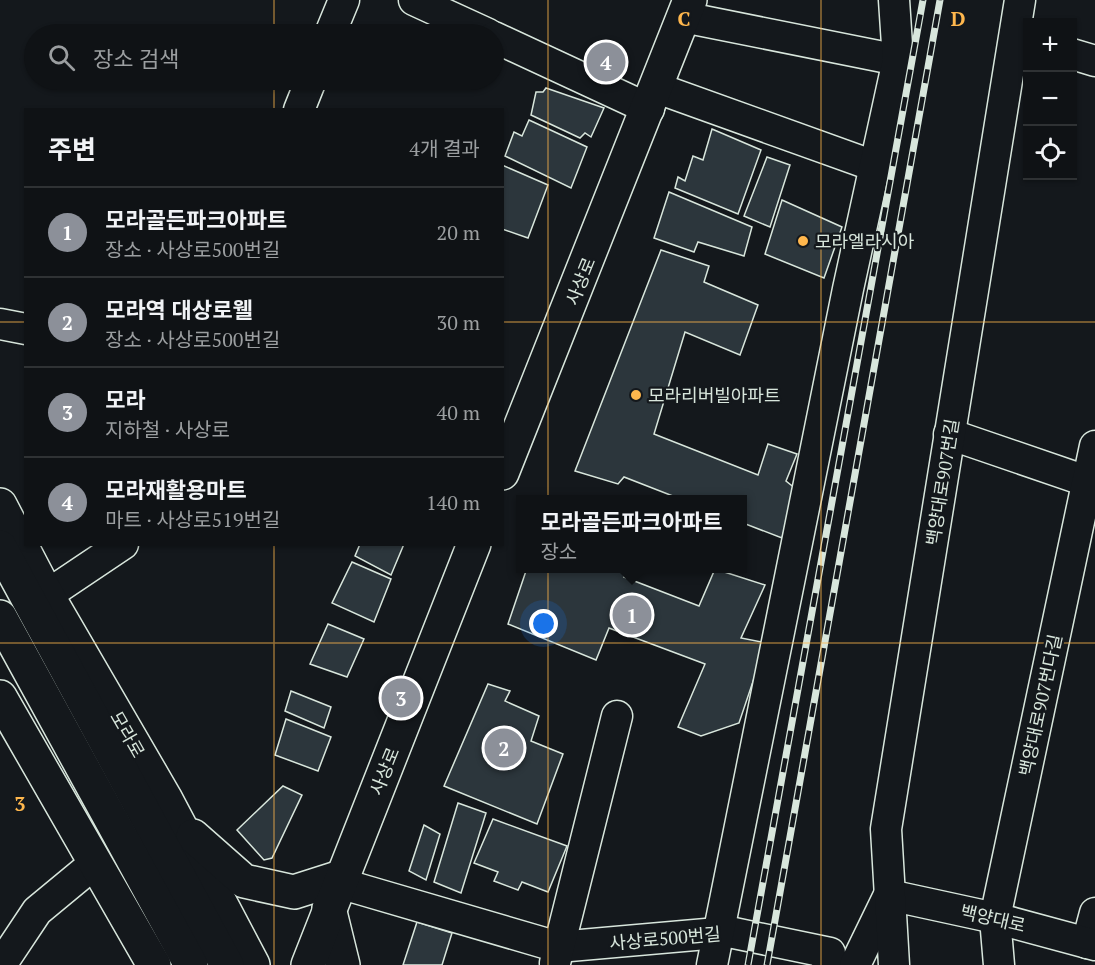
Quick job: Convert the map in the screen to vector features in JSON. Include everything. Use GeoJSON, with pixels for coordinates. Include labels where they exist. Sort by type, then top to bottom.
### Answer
{"type":"FeatureCollection","features":[{"type":"Feature","properties":{"kind":"main road","name":"사상로"},"geometry":{"type":"LineString","coordinates":[[504,470],[687,9]]}},
{"type":"Feature","properties":{"kind":"main road","name":"모라로"},"geometry":{"type":"LineString","coordinates":[[0,505],[47,595],[177,822],[253,965]]}},
{"type":"Feature","properties":{"kind":"main road","name":"사상로"},"geometry":{"type":"LineString","coordinates":[[308,965],[336,889],[473,546]]}},
{"type":"Feature","properties":{"kind":"main road","name":"모라로"},"geometry":{"type":"LineString","coordinates":[[0,547],[227,965]]}},
{"type":"Feature","properties":{"kind":"main road"},"geometry":{"type":"LineString","coordinates":[[0,617],[191,965]]}},
{"type":"Feature","properties":{"kind":"main road"},"geometry":{"type":"LineString","coordinates":[[0,697],[154,965]]}},
{"type":"Feature","properties":{"kind":"main road"},"geometry":{"type":"LineString","coordinates":[[177,822],[244,881],[294,892],[336,889],[343,965]]}},
{"type":"Feature","properties":{"kind":"street"},"geometry":{"type":"LineString","coordinates":[[334,24],[344,0]]}},
{"type":"Feature","properties":{"kind":"street"},"geometry":{"type":"LineString","coordinates":[[414,0],[466,24]]}},
{"type":"Feature","properties":{"kind":"street"},"geometry":{"type":"LineString","coordinates":[[712,965],[848,289],[877,167],[898,60],[894,0]]}},
{"type":"Feature","properties":{"kind":"street","name":"백양대로907번길"},"geometry":{"type":"LineString","coordinates":[[894,965],[886,829],[949,434],[1021,37],[1020,0]]}},
{"type":"Feature","properties":{"kind":"street","name":"사상로"},"geometry":{"type":"LineString","coordinates":[[687,9],[898,60]]}},
{"type":"Feature","properties":{"kind":"street"},"geometry":{"type":"LineString","coordinates":[[504,41],[653,98],[877,167]]}},
{"type":"Feature","properties":{"kind":"street"},"geometry":{"type":"LineString","coordinates":[[1077,56],[1095,61]]}},
{"type":"Feature","properties":{"kind":"street"},"geometry":{"type":"LineString","coordinates":[[300,108],[308,90]]}},
{"type":"Feature","properties":{"kind":"street"},"geometry":{"type":"LineString","coordinates":[[0,324],[24,329]]}},
{"type":"Feature","properties":{"kind":"street"},"geometry":{"type":"LineString","coordinates":[[949,434],[1091,482]]}},
{"type":"Feature","properties":{"kind":"street","name":"백양대로907번다길"},"geometry":{"type":"LineString","coordinates":[[999,965],[995,918],[1091,482],[1095,446]]}},
{"type":"Feature","properties":{"kind":"street"},"geometry":{"type":"LineString","coordinates":[[47,595],[120,546]]}},
{"type":"Feature","properties":{"kind":"street"},"geometry":{"type":"LineString","coordinates":[[556,956],[617,716]]}},
{"type":"Feature","properties":{"kind":"street"},"geometry":{"type":"LineString","coordinates":[[1,965],[37,911],[96,863]]}},
{"type":"Feature","properties":{"kind":"street","name":"사상로500번길"},"geometry":{"type":"LineString","coordinates":[[336,889],[556,956],[729,932],[830,953],[827,965]]}},
{"type":"Feature","properties":{"kind":"street"},"geometry":{"type":"LineString","coordinates":[[855,965],[890,896]]}},
{"type":"Feature","properties":{"kind":"street","name":"백양대로"},"geometry":{"type":"LineString","coordinates":[[890,896],[995,918],[1091,944]]}},
{"type":"Feature","properties":{"kind":"street"},"geometry":{"type":"LineString","coordinates":[[1091,944],[1095,913]]}},
{"type":"Feature","properties":{"kind":"building"},"geometry":{"type":"Polygon","coordinates":[[[546,88],[604,108],[591,137],[585,133],[580,138],[531,115],[536,92],[543,92],[546,88]]]}},
{"type":"Feature","properties":{"kind":"building"},"geometry":{"type":"Polygon","coordinates":[[[529,120],[587,147],[571,188],[505,156],[514,132],[522,136],[529,120]]]}},
{"type":"Feature","properties":{"kind":"building"},"geometry":{"type":"Polygon","coordinates":[[[712,129],[761,150],[738,214],[675,188],[678,177],[685,181],[693,156],[703,160],[712,129]]]}},
{"type":"Feature","properties":{"kind":"building"},"geometry":{"type":"Polygon","coordinates":[[[767,157],[790,165],[770,227],[744,216],[767,157]]]}},
{"type":"Feature","properties":{"kind":"building"},"geometry":{"type":"Polygon","coordinates":[[[504,166],[548,185],[528,238],[504,230],[504,166]]]}},
{"type":"Feature","properties":{"kind":"building"},"geometry":{"type":"Polygon","coordinates":[[[669,192],[752,227],[744,256],[698,242],[694,252],[654,238],[669,192]]]}},
{"type":"Feature","properties":{"kind":"building","name":"모라엘라시아"},"geometry":{"type":"Polygon","coordinates":[[[782,200],[842,227],[824,278],[765,254],[782,200]]]}},
{"type":"Feature","properties":{"kind":"building","name":"모라리버빌아파트"},"geometry":{"type":"Polygon","coordinates":[[[661,250],[709,266],[704,282],[758,305],[740,355],[685,332],[654,434],[758,475],[768,444],[797,454],[786,481],[796,489],[782,538],[747,525],[747,495],[670,495],[624,477],[618,484],[575,471],[661,250]]]}},
{"type":"Feature","properties":{"kind":"building"},"geometry":{"type":"Polygon","coordinates":[[[359,546],[403,546],[391,575],[355,556],[359,546]]]}},
{"type":"Feature","properties":{"kind":"building"},"geometry":{"type":"Polygon","coordinates":[[[352,562],[391,579],[374,622],[332,603],[352,562]]]}},
{"type":"Feature","properties":{"kind":"building"},"geometry":{"type":"Polygon","coordinates":[[[525,573],[626,573],[624,577],[699,606],[713,573],[728,573],[765,585],[741,638],[766,643],[739,723],[701,736],[678,727],[705,664],[609,628],[596,660],[508,624],[525,573]]]}},
{"type":"Feature","properties":{"kind":"building"},"geometry":{"type":"Polygon","coordinates":[[[328,624],[364,639],[347,677],[310,664],[328,624]]]}},
{"type":"Feature","properties":{"kind":"building"},"geometry":{"type":"Polygon","coordinates":[[[488,684],[510,691],[505,701],[539,716],[531,741],[563,754],[537,824],[444,786],[488,684]]]}},
{"type":"Feature","properties":{"kind":"building"},"geometry":{"type":"Polygon","coordinates":[[[291,691],[331,707],[324,728],[285,711],[291,691]]]}},
{"type":"Feature","properties":{"kind":"building"},"geometry":{"type":"Polygon","coordinates":[[[286,719],[331,737],[318,771],[275,755],[286,719]]]}},
{"type":"Feature","properties":{"kind":"building"},"geometry":{"type":"Polygon","coordinates":[[[283,786],[302,795],[272,858],[264,860],[237,830],[283,786]]]}},
{"type":"Feature","properties":{"kind":"building"},"geometry":{"type":"Polygon","coordinates":[[[458,803],[486,813],[461,893],[434,882],[458,803]]]}},
{"type":"Feature","properties":{"kind":"building"},"geometry":{"type":"Polygon","coordinates":[[[493,819],[567,846],[548,892],[522,882],[518,890],[494,881],[498,872],[474,863],[493,819]]]}},
{"type":"Feature","properties":{"kind":"building"},"geometry":{"type":"Polygon","coordinates":[[[424,825],[440,834],[426,880],[409,871],[424,825]]]}},
{"type":"Feature","properties":{"kind":"building"},"geometry":{"type":"Polygon","coordinates":[[[417,922],[452,933],[442,965],[403,965],[417,922]]]}},
{"type":"Feature","properties":{"kind":"railway"},"geometry":{"type":"LineString","coordinates":[[748,965],[923,0]]}},
{"type":"Feature","properties":{"kind":"railway"},"geometry":{"type":"LineString","coordinates":[[767,965],[940,0]]}},
{"type":"Feature","properties":{"kind":"place","name":"모라재활용마트"},"geometry":{"type":"Point","coordinates":[606,62]}},
{"type":"Feature","properties":{"kind":"place","name":"모라엘라시아"},"geometry":{"type":"Point","coordinates":[803,241]}},
{"type":"Feature","properties":{"kind":"place","name":"모라리버빌아파트"},"geometry":{"type":"Point","coordinates":[636,395]}},
{"type":"Feature","properties":{"kind":"place","name":"모라골든파크아파트"},"geometry":{"type":"Point","coordinates":[632,615]}},
{"type":"Feature","properties":{"kind":"place","name":"모라"},"geometry":{"type":"Point","coordinates":[401,698]}},
{"type":"Feature","properties":{"kind":"place","name":"모라역 대상로웰"},"geometry":{"type":"Point","coordinates":[504,748]}}]}
